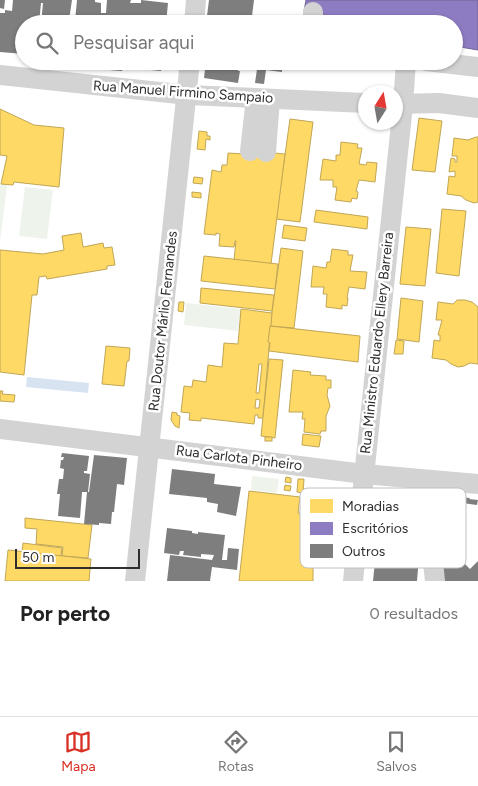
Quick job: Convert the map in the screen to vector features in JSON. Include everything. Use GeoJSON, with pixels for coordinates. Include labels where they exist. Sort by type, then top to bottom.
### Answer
{"type":"FeatureCollection","features":[{"type":"Feature","properties":{"kind":"street"},"geometry":{"type":"LineString","coordinates":[[195,15],[196,0]]}},
{"type":"Feature","properties":{"kind":"street"},"geometry":{"type":"LineString","coordinates":[[463,65],[478,67]]}},
{"type":"Feature","properties":{"kind":"street","name":"Rua Doutor Márlio Fernandes"},"geometry":{"type":"LineString","coordinates":[[135,581],[189,70]]}},
{"type":"Feature","properties":{"kind":"street","name":"Rua Ministro Eduardo Ellery Barreira"},"geometry":{"type":"LineString","coordinates":[[402,85],[405,70]]}},
{"type":"Feature","properties":{"kind":"street","name":"Rua Manuel Firmino Sampaio"},"geometry":{"type":"LineString","coordinates":[[0,75],[188,95],[358,103]]}},
{"type":"Feature","properties":{"kind":"street"},"geometry":{"type":"LineString","coordinates":[[258,151],[263,98]]}},
{"type":"Feature","properties":{"kind":"street"},"geometry":{"type":"LineString","coordinates":[[403,105],[439,103],[478,108]]}},
{"type":"Feature","properties":{"kind":"street","name":"Rua Ministro Eduardo Ellery Barreira"},"geometry":{"type":"LineString","coordinates":[[363,488],[397,130]]}},
{"type":"Feature","properties":{"kind":"street","name":"Rua Carlota Pinheiro"},"geometry":{"type":"LineString","coordinates":[[0,429],[364,474],[478,484]]}},
{"type":"Feature","properties":{"kind":"street","name":"Rua Ministro Eduardo Ellery Barreira"},"geometry":{"type":"LineString","coordinates":[[353,581],[354,568]]}},
{"type":"Feature","properties":{"kind":"street"},"geometry":{"type":"LineString","coordinates":[[433,568],[435,581]]}},
{"type":"Feature","properties":{"kind":"shaded area"},"geometry":{"type":"Polygon","coordinates":[[[0,184],[7,185],[0,242],[0,184]]]}},
{"type":"Feature","properties":{"kind":"shaded area"},"geometry":{"type":"Polygon","coordinates":[[[25,187],[53,190],[47,239],[19,236],[25,187]]]}},
{"type":"Feature","properties":{"kind":"shaded area"},"geometry":{"type":"Polygon","coordinates":[[[186,303],[241,309],[238,331],[184,325],[186,303]]]}},
{"type":"Feature","properties":{"kind":"shaded area"},"geometry":{"type":"Polygon","coordinates":[[[252,476],[279,479],[277,493],[251,490],[252,476]]]}},
{"type":"Feature","properties":{"kind":"water"},"geometry":{"type":"Polygon","coordinates":[[[27,377],[89,383],[88,393],[26,387],[27,377]]]}},
{"type":"Feature","properties":{"kind":"building: Moradias"},"geometry":{"type":"Polygon","coordinates":[[[0,109],[34,125],[64,128],[59,187],[14,182],[13,185],[1,184],[7,156],[0,155],[0,109]]]}},
{"type":"Feature","properties":{"kind":"building: Moradias"},"geometry":{"type":"Polygon","coordinates":[[[419,118],[442,121],[435,172],[412,170],[419,118]]]}},
{"type":"Feature","properties":{"kind":"building: Moradias"},"geometry":{"type":"Polygon","coordinates":[[[290,119],[313,122],[300,222],[276,219],[290,119]]]}},
{"type":"Feature","properties":{"kind":"building: Moradias"},"geometry":{"type":"Polygon","coordinates":[[[199,131],[207,132],[207,136],[210,136],[210,140],[206,139],[205,150],[197,149],[199,131]]]}},
{"type":"Feature","properties":{"kind":"building: Moradias"},"geometry":{"type":"Polygon","coordinates":[[[478,137],[478,202],[474,203],[461,196],[447,194],[449,176],[455,177],[455,171],[449,172],[451,158],[457,162],[457,156],[452,156],[454,138],[468,140],[478,137]]]}},
{"type":"Feature","properties":{"kind":"building: Moradias"},"geometry":{"type":"Polygon","coordinates":[[[341,142],[358,144],[357,148],[362,148],[359,164],[366,165],[367,162],[377,163],[375,182],[359,180],[356,191],[358,192],[357,199],[352,198],[351,202],[335,200],[337,187],[333,187],[333,180],[320,180],[323,159],[336,161],[336,155],[340,155],[341,142]]]}},
{"type":"Feature","properties":{"kind":"building: Moradias"},"geometry":{"type":"Polygon","coordinates":[[[244,150],[285,154],[271,264],[234,260],[236,241],[234,247],[219,246],[220,234],[204,234],[212,170],[221,172],[222,165],[227,165],[228,153],[244,154],[244,150]]]}},
{"type":"Feature","properties":{"kind":"building: Moradias"},"geometry":{"type":"Polygon","coordinates":[[[194,177],[203,178],[202,184],[193,183],[194,177]]]}},
{"type":"Feature","properties":{"kind":"building: Moradias"},"geometry":{"type":"Polygon","coordinates":[[[192,192],[201,193],[201,198],[192,197],[192,192]]]}},
{"type":"Feature","properties":{"kind":"building: Moradias"},"geometry":{"type":"Polygon","coordinates":[[[442,209],[466,211],[459,276],[436,273],[442,209]]]}},
{"type":"Feature","properties":{"kind":"building: Moradias"},"geometry":{"type":"Polygon","coordinates":[[[316,210],[368,217],[367,229],[314,222],[316,210]]]}},
{"type":"Feature","properties":{"kind":"building: Moradias"},"geometry":{"type":"Polygon","coordinates":[[[284,225],[307,228],[305,241],[282,238],[284,225]]]}},
{"type":"Feature","properties":{"kind":"building: Moradias"},"geometry":{"type":"Polygon","coordinates":[[[406,227],[431,229],[425,286],[400,284],[406,227]]]}},
{"type":"Feature","properties":{"kind":"building: Moradias"},"geometry":{"type":"Polygon","coordinates":[[[81,233],[83,247],[103,243],[104,248],[112,247],[115,265],[107,266],[107,269],[47,279],[46,276],[39,277],[37,295],[32,295],[24,375],[0,372],[0,250],[43,254],[64,250],[62,236],[81,233]]]}},
{"type":"Feature","properties":{"kind":"building: Moradias"},"geometry":{"type":"Polygon","coordinates":[[[281,248],[303,251],[294,328],[270,326],[281,248]]]}},
{"type":"Feature","properties":{"kind":"building: Moradias"},"geometry":{"type":"Polygon","coordinates":[[[332,249],[348,251],[348,255],[353,255],[350,271],[367,272],[365,289],[349,287],[347,306],[342,305],[342,309],[326,307],[327,294],[323,294],[324,287],[311,287],[313,266],[326,268],[327,262],[330,262],[332,249]]]}},
{"type":"Feature","properties":{"kind":"building: Moradias"},"geometry":{"type":"Polygon","coordinates":[[[204,256],[278,264],[275,289],[201,281],[204,256]]]}},
{"type":"Feature","properties":{"kind":"building: Moradias"},"geometry":{"type":"Polygon","coordinates":[[[201,288],[274,295],[272,311],[200,303],[201,288]]]}},
{"type":"Feature","properties":{"kind":"building: Moradias"},"geometry":{"type":"Polygon","coordinates":[[[401,298],[423,301],[419,342],[397,339],[401,298]]]}},
{"type":"Feature","properties":{"kind":"building: Moradias"},"geometry":{"type":"Polygon","coordinates":[[[457,300],[472,302],[478,307],[478,364],[470,363],[458,367],[446,360],[432,358],[434,340],[440,341],[440,335],[438,335],[442,320],[436,320],[438,302],[453,304],[457,300]]]}},
{"type":"Feature","properties":{"kind":"building: Moradias"},"geometry":{"type":"Polygon","coordinates":[[[179,302],[184,302],[183,312],[178,311],[179,302]]]}},
{"type":"Feature","properties":{"kind":"building: Moradias"},"geometry":{"type":"Polygon","coordinates":[[[241,309],[272,313],[263,418],[258,418],[258,415],[255,415],[254,424],[201,418],[201,421],[189,420],[190,413],[181,412],[184,386],[192,387],[193,380],[206,382],[208,365],[222,367],[224,343],[238,344],[241,309]],[[259,364],[256,393],[259,393],[262,364],[259,364]],[[256,399],[255,408],[259,408],[260,400],[256,399]]]}},
{"type":"Feature","properties":{"kind":"building: Moradias"},"geometry":{"type":"Polygon","coordinates":[[[270,326],[360,336],[358,362],[269,351],[270,326]]]}},
{"type":"Feature","properties":{"kind":"building: Moradias"},"geometry":{"type":"Polygon","coordinates":[[[396,340],[404,341],[403,354],[394,354],[396,340]]]}},
{"type":"Feature","properties":{"kind":"building: Moradias"},"geometry":{"type":"Polygon","coordinates":[[[106,346],[130,348],[124,386],[102,384],[106,346]]]}},
{"type":"Feature","properties":{"kind":"building: Moradias"},"geometry":{"type":"Polygon","coordinates":[[[269,359],[283,360],[275,438],[261,436],[269,359]]]}},
{"type":"Feature","properties":{"kind":"building: Moradias"},"geometry":{"type":"Polygon","coordinates":[[[293,370],[311,372],[310,375],[326,376],[326,380],[331,380],[331,388],[328,388],[327,395],[330,406],[326,416],[326,431],[321,431],[320,434],[304,432],[305,419],[302,419],[303,412],[289,412],[293,370]]]}},
{"type":"Feature","properties":{"kind":"building: Moradias"},"geometry":{"type":"Polygon","coordinates":[[[0,391],[3,391],[2,394],[15,395],[14,402],[0,401],[0,391]]]}},
{"type":"Feature","properties":{"kind":"building: Moradias"},"geometry":{"type":"Polygon","coordinates":[[[172,412],[180,416],[179,428],[171,420],[172,412]]]}},
{"type":"Feature","properties":{"kind":"building: Moradias"},"geometry":{"type":"Polygon","coordinates":[[[303,434],[321,436],[319,447],[302,445],[303,434]]]}},
{"type":"Feature","properties":{"kind":"building: Moradias"},"geometry":{"type":"Polygon","coordinates":[[[265,437],[272,437],[272,441],[265,441],[265,437]]]}},
{"type":"Feature","properties":{"kind":"building: Moradias"},"geometry":{"type":"Polygon","coordinates":[[[286,477],[291,478],[291,483],[285,482],[286,477]]]}},
{"type":"Feature","properties":{"kind":"building: Moradias"},"geometry":{"type":"Polygon","coordinates":[[[298,479],[304,479],[303,488],[300,488],[300,492],[297,492],[298,479]]]}},
{"type":"Feature","properties":{"kind":"building: Moradias"},"geometry":{"type":"Polygon","coordinates":[[[285,485],[291,486],[290,491],[284,490],[285,485]]]}},
{"type":"Feature","properties":{"kind":"building: Moradias"},"geometry":{"type":"Polygon","coordinates":[[[249,491],[300,497],[298,513],[300,514],[300,568],[313,568],[313,581],[239,581],[249,491]]]}},
{"type":"Feature","properties":{"kind":"building: Moradias"},"geometry":{"type":"Polygon","coordinates":[[[25,518],[92,525],[88,558],[62,556],[63,547],[36,544],[37,529],[25,528],[25,518]]]}},
{"type":"Feature","properties":{"kind":"building: Moradias"},"geometry":{"type":"Polygon","coordinates":[[[23,543],[62,548],[61,556],[22,552],[23,543]]]}},
{"type":"Feature","properties":{"kind":"building: Moradias"},"geometry":{"type":"Polygon","coordinates":[[[8,550],[91,559],[89,581],[5,581],[8,550]]]}},
{"type":"Feature","properties":{"kind":"building: Escritórios"},"geometry":{"type":"Polygon","coordinates":[[[306,0],[478,0],[478,50],[463,48],[463,15],[324,15],[304,11],[306,0]]]}},
{"type":"Feature","properties":{"kind":"building: Outros"},"geometry":{"type":"Polygon","coordinates":[[[0,0],[5,0],[4,9],[0,8],[0,0]]]}},
{"type":"Feature","properties":{"kind":"building: Outros"},"geometry":{"type":"Polygon","coordinates":[[[13,0],[72,0],[70,15],[42,15],[43,3],[41,3],[40,15],[15,15],[15,53],[0,52],[0,13],[5,13],[5,10],[12,11],[13,0]]]}},
{"type":"Feature","properties":{"kind":"building: Outros"},"geometry":{"type":"Polygon","coordinates":[[[77,0],[95,0],[95,2],[101,3],[101,13],[106,13],[107,0],[131,0],[130,3],[141,3],[141,0],[168,3],[167,15],[76,15],[77,0]]]}},
{"type":"Feature","properties":{"kind":"building: Outros"},"geometry":{"type":"Polygon","coordinates":[[[209,0],[254,0],[252,15],[207,15],[209,0]]]}},
{"type":"Feature","properties":{"kind":"building: Outros"},"geometry":{"type":"Polygon","coordinates":[[[205,70],[240,71],[238,83],[204,78],[205,70]]]}},
{"type":"Feature","properties":{"kind":"building: Outros"},"geometry":{"type":"Polygon","coordinates":[[[257,70],[266,70],[264,84],[255,83],[257,70]]]}},
{"type":"Feature","properties":{"kind":"building: Outros"},"geometry":{"type":"Polygon","coordinates":[[[266,70],[282,70],[282,72],[266,70]]]}},
{"type":"Feature","properties":{"kind":"building: Outros"},"geometry":{"type":"Polygon","coordinates":[[[62,453],[89,456],[87,471],[84,471],[84,473],[90,474],[88,492],[94,455],[127,458],[124,485],[117,484],[111,524],[84,524],[87,492],[82,492],[80,518],[58,516],[60,494],[57,494],[59,479],[63,479],[64,469],[60,468],[61,460],[64,457],[61,457],[62,453]]]}},
{"type":"Feature","properties":{"kind":"building: Outros"},"geometry":{"type":"Polygon","coordinates":[[[172,469],[215,474],[214,484],[241,487],[236,516],[217,512],[218,504],[207,502],[207,498],[169,494],[172,469]]]}},
{"type":"Feature","properties":{"kind":"building: Outros"},"geometry":{"type":"Polygon","coordinates":[[[466,498],[478,500],[477,505],[466,504],[466,498]]]}},
{"type":"Feature","properties":{"kind":"building: Outros"},"geometry":{"type":"Polygon","coordinates":[[[167,528],[192,531],[192,533],[198,534],[198,532],[225,535],[222,560],[227,560],[228,548],[239,549],[237,570],[212,567],[210,581],[167,581],[170,555],[212,560],[214,555],[201,554],[201,557],[183,555],[184,551],[180,551],[179,555],[164,553],[167,528]]]}},
{"type":"Feature","properties":{"kind":"building: Outros"},"geometry":{"type":"Polygon","coordinates":[[[478,561],[478,581],[440,581],[442,568],[466,568],[466,565],[470,569],[478,561]]]}},
{"type":"Feature","properties":{"kind":"building: Outros"},"geometry":{"type":"Polygon","coordinates":[[[374,568],[418,568],[417,581],[373,581],[374,568]]]}}]}
